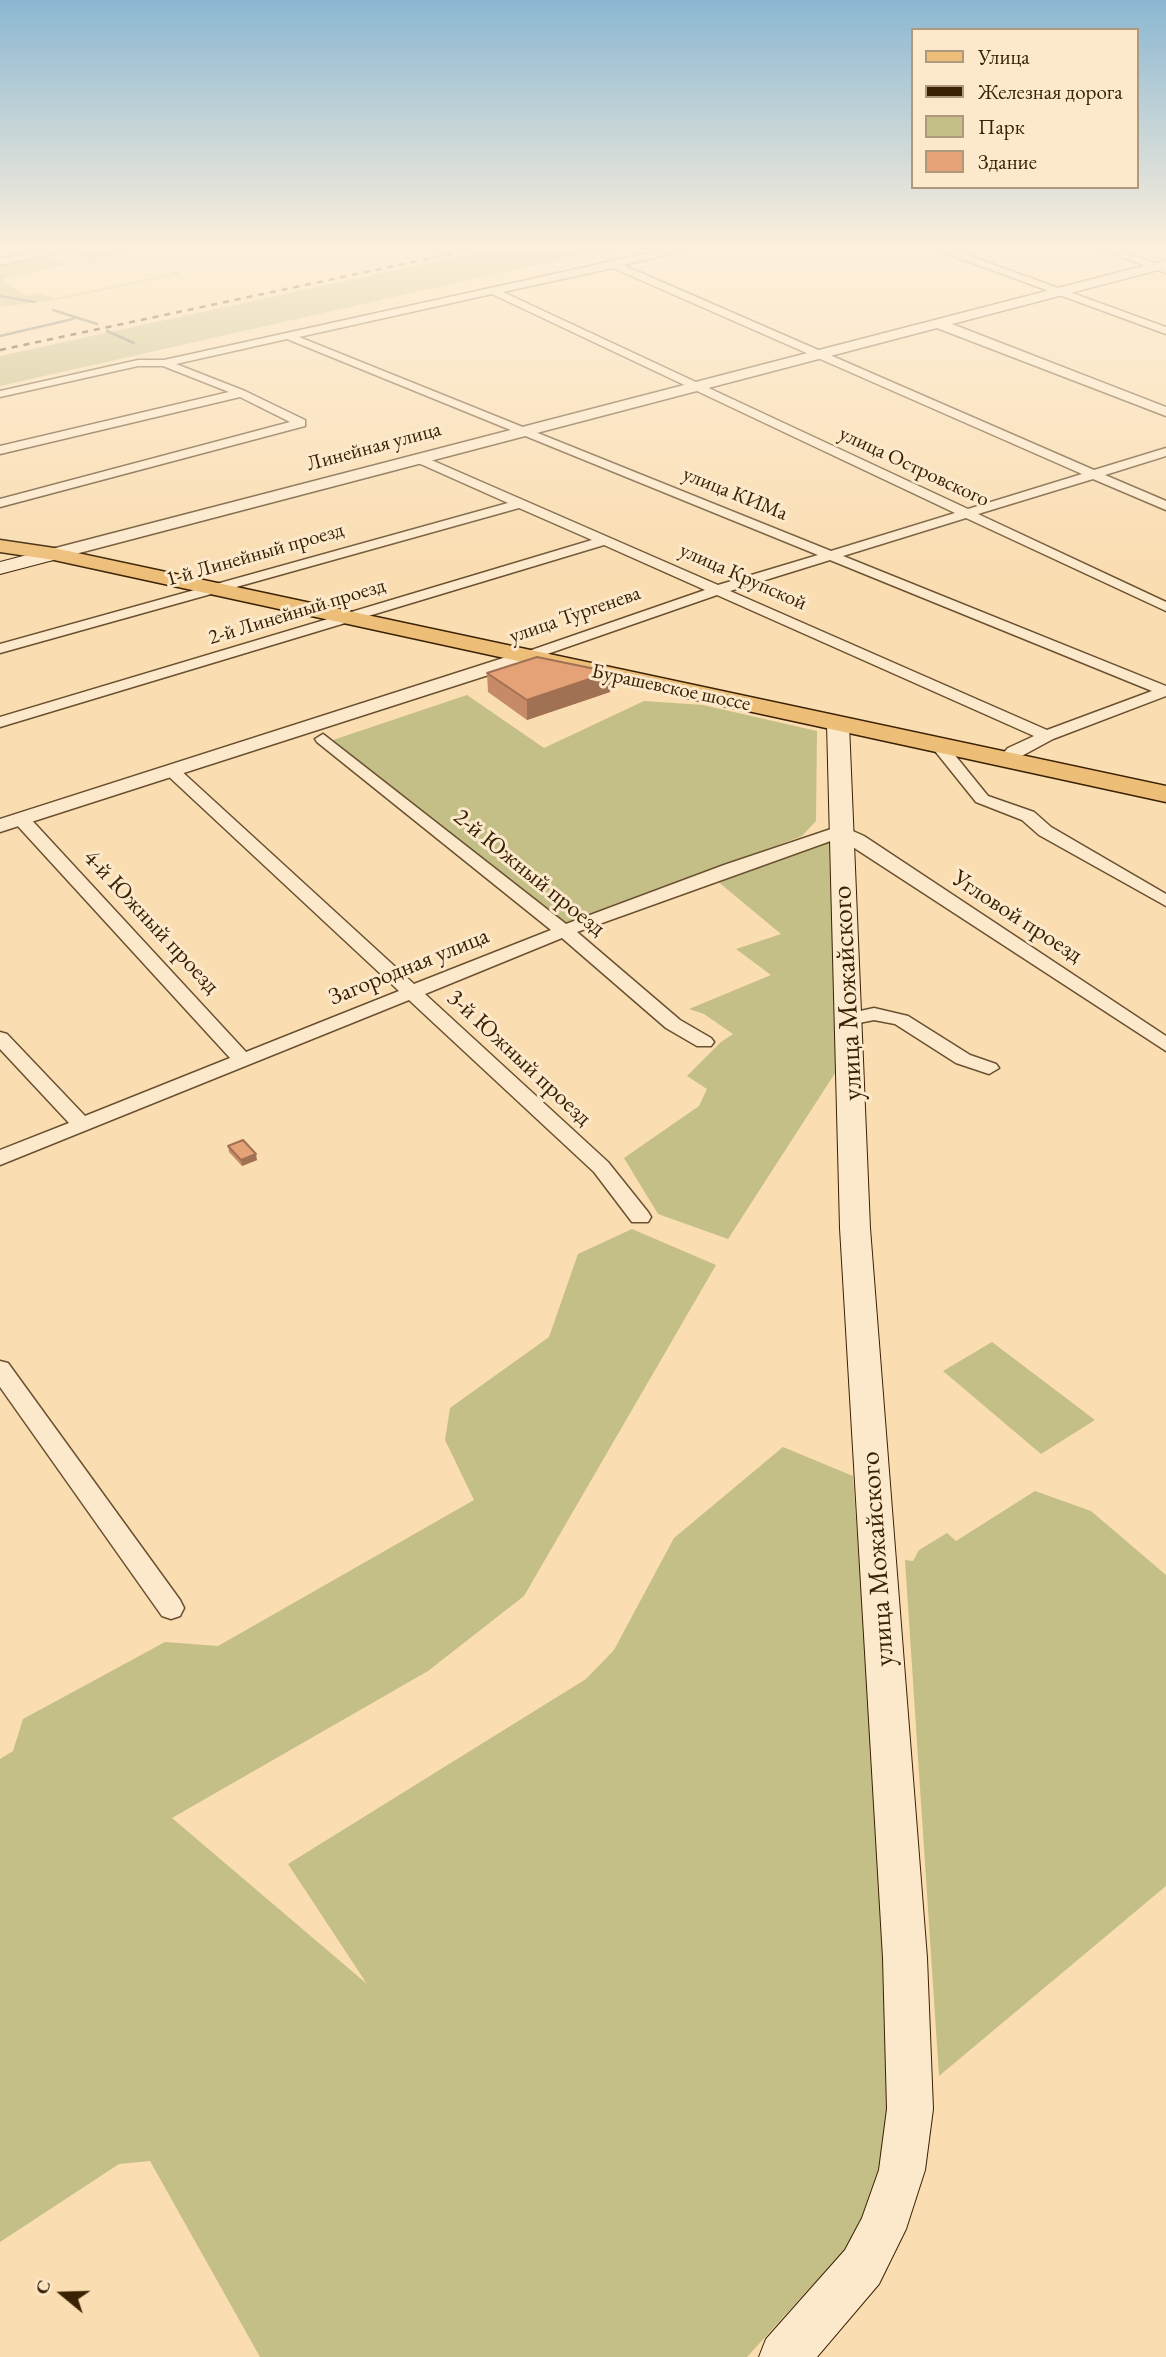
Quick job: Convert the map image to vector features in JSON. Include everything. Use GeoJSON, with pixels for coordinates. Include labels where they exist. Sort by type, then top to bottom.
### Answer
{"type":"FeatureCollection","features":[{"type":"Feature","properties":{"kind":"main road","name":"Бурашевское шоссе"},"geometry":{"type":"LineString","coordinates":[[0,538],[46,547],[54,554]]}},
{"type":"Feature","properties":{"kind":"main road","name":"Бурашевское шоссе"},"geometry":{"type":"LineString","coordinates":[[0,546],[54,554],[1166,794]]}},
{"type":"Feature","properties":{"kind":"main road","name":"Линейная улица"},"geometry":{"type":"LineString","coordinates":[[0,568],[54,554]]}},
{"type":"Feature","properties":{"kind":"main road","name":"улица Можайского"},"geometry":{"type":"LineString","coordinates":[[785,2357],[862,2267],[882,2229],[902,2170],[910,2109],[905,1958],[855,1228],[862,1016],[840,832],[838,724]]}},
{"type":"Feature","properties":{"kind":"street"},"geometry":{"type":"LineString","coordinates":[[0,394],[138,363],[164,363],[192,357]]}},
{"type":"Feature","properties":{"kind":"street","name":"улица КИМа"},"geometry":{"type":"LineString","coordinates":[[341,357],[1166,691]]}},
{"type":"Feature","properties":{"kind":"street","name":"улица Островского"},"geometry":{"type":"LineString","coordinates":[[636,357],[1166,607]]}},
{"type":"Feature","properties":{"kind":"street","name":"Линейная улица"},"geometry":{"type":"LineString","coordinates":[[54,554],[812,357]]}},
{"type":"Feature","properties":{"kind":"street"},"geometry":{"type":"LineString","coordinates":[[825,357],[1166,506]]}},
{"type":"Feature","properties":{"kind":"street"},"geometry":{"type":"LineString","coordinates":[[1025,357],[1166,412]]}},
{"type":"Feature","properties":{"kind":"street"},"geometry":{"type":"LineString","coordinates":[[0,503],[296,427],[301,423],[300,420],[241,393],[164,363]]}},
{"type":"Feature","properties":{"kind":"street"},"geometry":{"type":"LineString","coordinates":[[0,450],[241,393]]}},
{"type":"Feature","properties":{"kind":"street","name":"улица Тургенева"},"geometry":{"type":"LineString","coordinates":[[0,826],[525,657],[721,589],[1166,452]]}},
{"type":"Feature","properties":{"kind":"street","name":"улица Крупской"},"geometry":{"type":"LineString","coordinates":[[420,459],[721,589],[1047,736]]}},
{"type":"Feature","properties":{"kind":"street","name":"1-й Линейный проезд"},"geometry":{"type":"LineString","coordinates":[[0,649],[521,503]]}},
{"type":"Feature","properties":{"kind":"street","name":"2-й Линейный проезд"},"geometry":{"type":"LineString","coordinates":[[0,722],[606,540]]}},
{"type":"Feature","properties":{"kind":"street"},"geometry":{"type":"LineString","coordinates":[[1005,760],[1014,751],[1047,736],[1166,691]]}},
{"type":"Feature","properties":{"kind":"street","name":"2-й Южный проезд"},"geometry":{"type":"LineString","coordinates":[[323,739],[564,932],[673,1024],[704,1042]]}},
{"type":"Feature","properties":{"kind":"street"},"geometry":{"type":"LineString","coordinates":[[939,746],[982,799],[1028,816],[1045,831],[1166,901]]}},
{"type":"Feature","properties":{"kind":"street","name":"3-й Южный проезд"},"geometry":{"type":"LineString","coordinates":[[172,771],[601,1167],[640,1217]]}},
{"type":"Feature","properties":{"kind":"street","name":"4-й Южный проезд"},"geometry":{"type":"LineString","coordinates":[[22,819],[243,1060]]}},
{"type":"Feature","properties":{"kind":"street","name":"Загородная улица"},"geometry":{"type":"LineString","coordinates":[[0,1158],[564,932],[730,869],[840,832]]}},
{"type":"Feature","properties":{"kind":"street","name":"Угловой проезд"},"geometry":{"type":"LineString","coordinates":[[840,832],[858,841],[1166,1045]]}},
{"type":"Feature","properties":{"kind":"street"},"geometry":{"type":"LineString","coordinates":[[862,1016],[901,1020],[963,1059],[989,1068]]}},
{"type":"Feature","properties":{"kind":"street"},"geometry":{"type":"LineString","coordinates":[[0,1038],[81,1124]]}},
{"type":"Feature","properties":{"kind":"street"},"geometry":{"type":"LineString","coordinates":[[0,1370],[171,1608]]}},
{"type":"Feature","properties":{"kind":"green space"},"geometry":{"type":"Polygon","coordinates":[[[0,357],[129,357],[0,386],[0,357]]]}},
{"type":"Feature","properties":{"kind":"green space"},"geometry":{"type":"Polygon","coordinates":[[[467,695],[544,748],[644,701],[703,705],[817,731],[816,821],[802,836],[566,926],[330,741],[467,695]]]}},
{"type":"Feature","properties":{"kind":"green space"},"geometry":{"type":"Polygon","coordinates":[[[826,840],[829,842],[837,1070],[728,1239],[658,1214],[624,1158],[699,1106],[707,1089],[687,1076],[721,1042],[733,1034],[704,1014],[689,1009],[771,975],[736,949],[781,934],[716,880],[826,840]]]}},
{"type":"Feature","properties":{"kind":"green space"},"geometry":{"type":"Polygon","coordinates":[[[632,1229],[716,1265],[524,1596],[428,1671],[172,1818],[367,1984],[288,1864],[586,1679],[614,1650],[674,1538],[783,1447],[853,1476],[887,1976],[891,2104],[885,2162],[857,2236],[747,2357],[260,2357],[150,2161],[119,2164],[0,2242],[0,1759],[13,1751],[23,1719],[165,1642],[218,1646],[474,1500],[445,1440],[450,1408],[549,1337],[578,1254],[632,1229]]]}},
{"type":"Feature","properties":{"kind":"green space"},"geometry":{"type":"Polygon","coordinates":[[[992,1342],[1095,1420],[1041,1454],[943,1371],[992,1342]]]}},
{"type":"Feature","properties":{"kind":"green space"},"geometry":{"type":"Polygon","coordinates":[[[1035,1491],[1091,1511],[1166,1575],[1166,1886],[939,2076],[905,1560],[913,1561],[919,1550],[947,1533],[956,1541],[1035,1491]]]}},
{"type":"Feature","properties":{"kind":"building"},"geometry":{"type":"Polygon","coordinates":[[[537,657],[610,672],[527,700],[487,673],[537,657]]]}},
{"type":"Feature","properties":{"kind":"building"},"geometry":{"type":"Polygon","coordinates":[[[243,1140],[256,1154],[241,1160],[228,1146],[243,1140]]]}}]}
